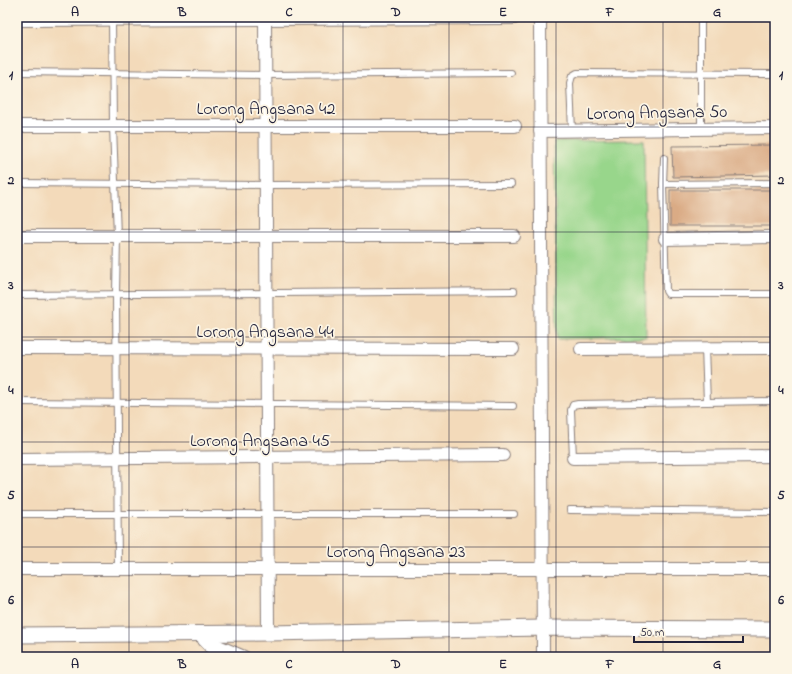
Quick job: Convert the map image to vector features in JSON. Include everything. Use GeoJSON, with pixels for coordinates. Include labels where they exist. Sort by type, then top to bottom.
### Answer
{"type":"FeatureCollection","features":[{"type":"Feature","properties":{"kind":"street"},"geometry":{"type":"LineString","coordinates":[[540,17],[542,657]]}},
{"type":"Feature","properties":{"kind":"street"},"geometry":{"type":"LineString","coordinates":[[265,18],[268,634]]}},
{"type":"Feature","properties":{"kind":"street"},"geometry":{"type":"LineString","coordinates":[[17,20],[514,18]]}},
{"type":"Feature","properties":{"kind":"street","name":"Lorong Angsana 42"},"geometry":{"type":"LineString","coordinates":[[17,126],[515,126]]}},
{"type":"Feature","properties":{"kind":"street","name":"Lorong Angsana 50"},"geometry":{"type":"LineString","coordinates":[[540,131],[775,128]]}},
{"type":"Feature","properties":{"kind":"street"},"geometry":{"type":"LineString","coordinates":[[17,236],[514,236]]}},
{"type":"Feature","properties":{"kind":"street"},"geometry":{"type":"LineString","coordinates":[[665,239],[775,238]]}},
{"type":"Feature","properties":{"kind":"street","name":"Lorong Angsana 44"},"geometry":{"type":"LineString","coordinates":[[17,348],[512,349]]}},
{"type":"Feature","properties":{"kind":"street"},"geometry":{"type":"LineString","coordinates":[[581,349],[775,348]]}},
{"type":"Feature","properties":{"kind":"street","name":"Lorong Angsana 45"},"geometry":{"type":"LineString","coordinates":[[17,459],[503,455]]}},
{"type":"Feature","properties":{"kind":"street"},"geometry":{"type":"LineString","coordinates":[[573,458],[775,456]]}},
{"type":"Feature","properties":{"kind":"street","name":"Lorong Angsana 23"},"geometry":{"type":"LineString","coordinates":[[17,569],[775,569]]}},
{"type":"Feature","properties":{"kind":"street"},"geometry":{"type":"LineString","coordinates":[[17,634],[199,636],[542,628],[775,629]]}},
{"type":"Feature","properties":{"kind":"street"},"geometry":{"type":"LineString","coordinates":[[199,636],[231,653],[244,657]]}},
{"type":"Feature","properties":{"kind":"street"},"geometry":{"type":"LineString","coordinates":[[199,636],[214,651],[216,657]]}},
{"type":"Feature","properties":{"kind":"lane"},"geometry":{"type":"LineString","coordinates":[[701,17],[701,130]]}},
{"type":"Feature","properties":{"kind":"lane"},"geometry":{"type":"LineString","coordinates":[[112,20],[114,184],[117,236],[118,570]]}},
{"type":"Feature","properties":{"kind":"lane"},"geometry":{"type":"LineString","coordinates":[[17,72],[265,75],[511,73]]}},
{"type":"Feature","properties":{"kind":"lane"},"geometry":{"type":"LineString","coordinates":[[572,131],[570,83],[572,76],[577,73],[775,74]]}},
{"type":"Feature","properties":{"kind":"lane"},"geometry":{"type":"LineString","coordinates":[[664,158],[663,184],[666,291],[668,294],[775,294]]}},
{"type":"Feature","properties":{"kind":"lane"},"geometry":{"type":"LineString","coordinates":[[663,184],[775,182]]}},
{"type":"Feature","properties":{"kind":"lane"},"geometry":{"type":"LineString","coordinates":[[17,183],[265,185],[511,184]]}},
{"type":"Feature","properties":{"kind":"lane"},"geometry":{"type":"LineString","coordinates":[[17,295],[514,291]]}},
{"type":"Feature","properties":{"kind":"lane"},"geometry":{"type":"LineString","coordinates":[[705,348],[707,402]]}},
{"type":"Feature","properties":{"kind":"lane"},"geometry":{"type":"LineString","coordinates":[[573,458],[571,410],[573,405],[775,401]]}},
{"type":"Feature","properties":{"kind":"lane"},"geometry":{"type":"LineString","coordinates":[[17,402],[514,406]]}},
{"type":"Feature","properties":{"kind":"lane"},"geometry":{"type":"LineString","coordinates":[[570,510],[775,512]]}},
{"type":"Feature","properties":{"kind":"lane"},"geometry":{"type":"LineString","coordinates":[[17,514],[514,514]]}},
{"type":"Feature","properties":{"kind":"green space"},"geometry":{"type":"Polygon","coordinates":[[[644,140],[646,337],[557,339],[554,141],[644,140]]]}},
{"type":"Feature","properties":{"kind":"building"},"geometry":{"type":"Polygon","coordinates":[[[775,145],[775,175],[673,177],[672,146],[775,145]]]}},
{"type":"Feature","properties":{"kind":"building"},"geometry":{"type":"Polygon","coordinates":[[[670,190],[775,190],[775,226],[670,226],[670,190]]]}}]}
